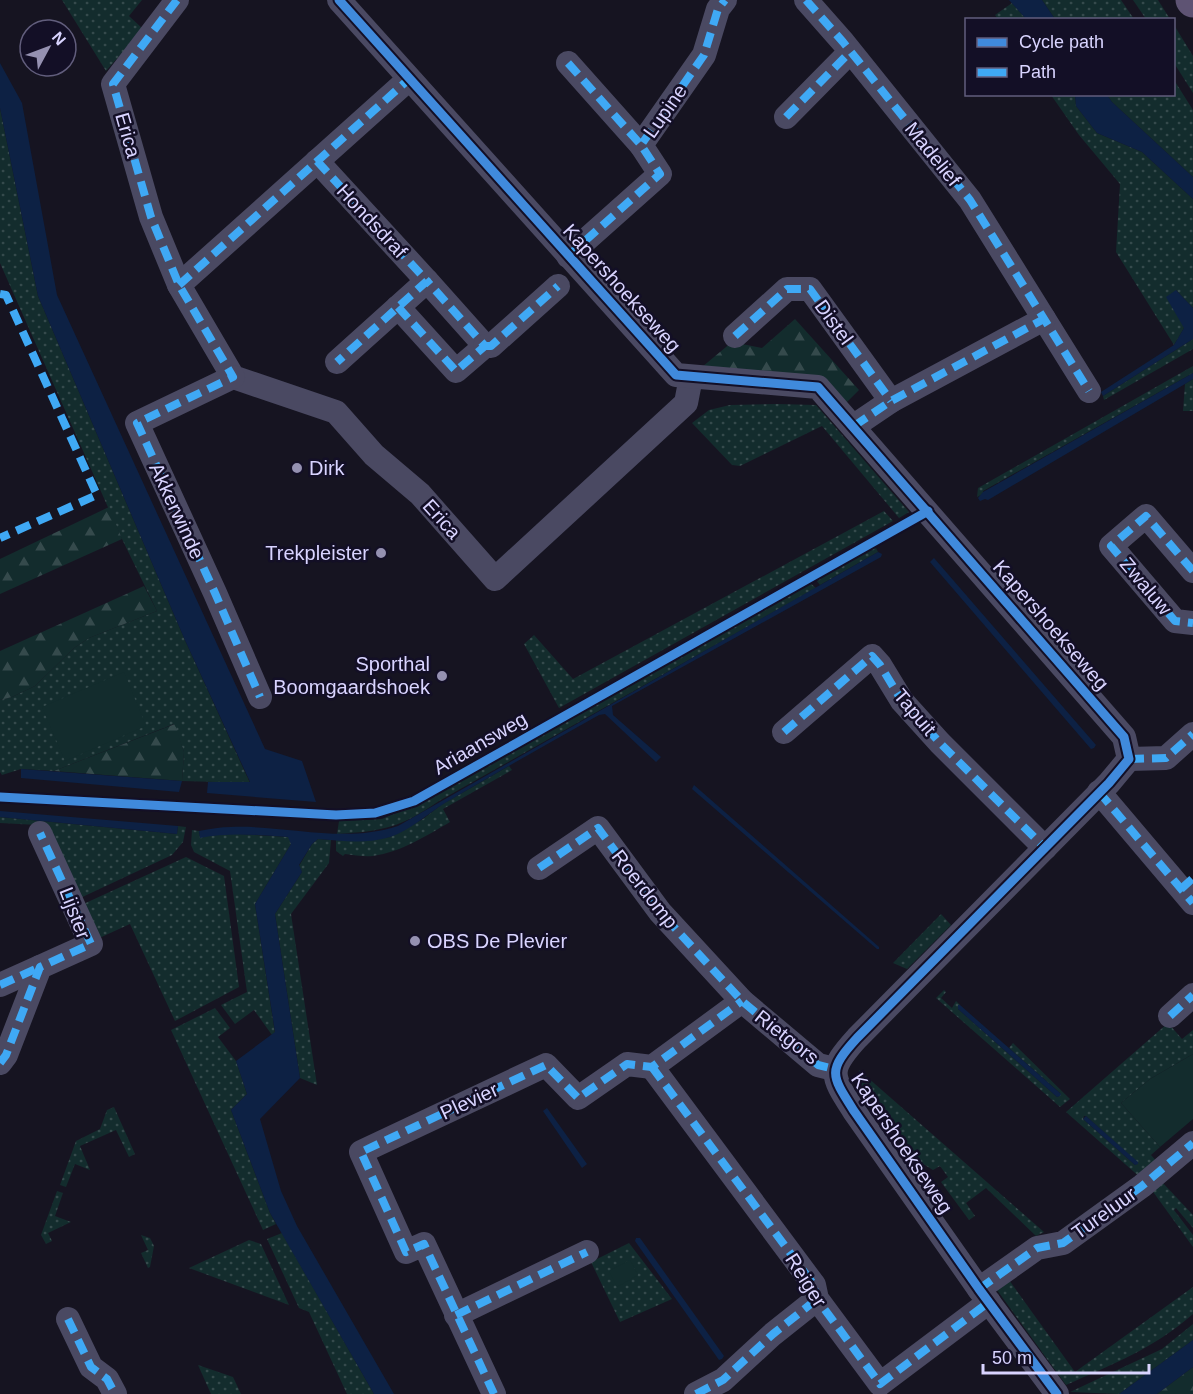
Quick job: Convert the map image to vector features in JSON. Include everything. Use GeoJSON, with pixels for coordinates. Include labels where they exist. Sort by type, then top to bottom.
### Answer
{"type":"FeatureCollection","features":[{"type":"Feature","properties":{"kind":"street","name":"Erica"},"geometry":{"type":"LineString","coordinates":[[177,0],[113,84],[151,217],[179,285],[233,377],[336,412],[374,455],[420,494],[495,579],[686,403],[691,377]]}},
{"type":"Feature","properties":{"kind":"street","name":"Kapershoekseweg"},"geometry":{"type":"LineString","coordinates":[[339,0],[676,375],[818,387],[1124,737],[1129,759],[1045,848],[857,1038],[844,1052],[834,1070],[840,1089],[984,1295],[1057,1394]]}},
{"type":"Feature","properties":{"kind":"street","name":"Lupine"},"geometry":{"type":"LineString","coordinates":[[568,256],[660,174],[641,145],[704,55],[718,9],[725,0]]}},
{"type":"Feature","properties":{"kind":"street","name":"Madelief"},"geometry":{"type":"LineString","coordinates":[[806,0],[970,200],[1089,391]]}},
{"type":"Feature","properties":{"kind":"street"},"geometry":{"type":"LineString","coordinates":[[786,117],[850,52]]}},
{"type":"Feature","properties":{"kind":"street"},"geometry":{"type":"LineString","coordinates":[[568,63],[641,145]]}},
{"type":"Feature","properties":{"kind":"street"},"geometry":{"type":"LineString","coordinates":[[179,285],[409,79]]}},
{"type":"Feature","properties":{"kind":"street","name":"Hondsdraf"},"geometry":{"type":"LineString","coordinates":[[317,161],[485,346]]}},
{"type":"Feature","properties":{"kind":"street"},"geometry":{"type":"LineString","coordinates":[[337,362],[427,281]]}},
{"type":"Feature","properties":{"kind":"street"},"geometry":{"type":"LineString","coordinates":[[398,307],[456,371],[485,346],[491,346],[558,285]]}},
{"type":"Feature","properties":{"kind":"street","name":"Distel"},"geometry":{"type":"LineString","coordinates":[[735,336],[787,289],[810,289],[891,401]]}},
{"type":"Feature","properties":{"kind":"street"},"geometry":{"type":"LineString","coordinates":[[854,426],[891,401],[1044,319]]}},
{"type":"Feature","properties":{"kind":"street","name":"Akkerwinde"},"geometry":{"type":"LineString","coordinates":[[233,377],[137,423],[260,698]]}},
{"type":"Feature","properties":{"kind":"street","name":"Zwaluw"},"geometry":{"type":"LineString","coordinates":[[1193,571],[1146,516],[1111,546],[1175,621],[1193,623]]}},
{"type":"Feature","properties":{"kind":"street","name":"Tapuit"},"geometry":{"type":"LineString","coordinates":[[784,732],[872,656],[902,701],[940,743],[1045,848]]}},
{"type":"Feature","properties":{"kind":"street"},"geometry":{"type":"LineString","coordinates":[[1129,759],[1166,758],[1193,734]]}},
{"type":"Feature","properties":{"kind":"street"},"geometry":{"type":"LineString","coordinates":[[1099,792],[1189,890]]}},
{"type":"Feature","properties":{"kind":"street","name":"Roerdomp"},"geometry":{"type":"LineString","coordinates":[[539,868],[598,828],[660,912],[742,1001]]}},
{"type":"Feature","properties":{"kind":"street","name":"Lijster"},"geometry":{"type":"LineString","coordinates":[[0,985],[91,944],[40,833]]}},
{"type":"Feature","properties":{"kind":"street"},"geometry":{"type":"LineString","coordinates":[[0,1063],[6,1055],[40,967]]}},
{"type":"Feature","properties":{"kind":"street"},"geometry":{"type":"LineString","coordinates":[[1170,1016],[1193,995]]}},
{"type":"Feature","properties":{"kind":"street"},"geometry":{"type":"LineString","coordinates":[[651,1066],[742,1001]]}},
{"type":"Feature","properties":{"kind":"street","name":"Rietgors"},"geometry":{"type":"LineString","coordinates":[[742,1001],[818,1065],[834,1070]]}},
{"type":"Feature","properties":{"kind":"street","name":"Plevier"},"geometry":{"type":"LineString","coordinates":[[494,1394],[424,1244],[406,1252],[361,1152],[546,1065],[579,1098],[627,1064],[651,1066]]}},
{"type":"Feature","properties":{"kind":"street","name":"Reiger"},"geometry":{"type":"LineString","coordinates":[[651,1066],[814,1285],[817,1299],[880,1384],[984,1295]]}},
{"type":"Feature","properties":{"kind":"street","name":"Tureluur"},"geometry":{"type":"LineString","coordinates":[[984,1295],[1037,1248],[1063,1243],[1142,1186],[1193,1143]]}},
{"type":"Feature","properties":{"kind":"street"},"geometry":{"type":"LineString","coordinates":[[456,1315],[587,1252]]}},
{"type":"Feature","properties":{"kind":"street"},"geometry":{"type":"LineString","coordinates":[[696,1394],[723,1380],[773,1334],[817,1299]]}},
{"type":"Feature","properties":{"kind":"street"},"geometry":{"type":"LineString","coordinates":[[68,1319],[91,1367],[107,1379],[115,1394]]}},
{"type":"Feature","properties":{"kind":"green space"},"geometry":{"type":"Polygon","coordinates":[[[62,0],[142,0],[129,16],[143,29],[106,71],[78,26],[78,18],[73,18],[62,0]]]}},
{"type":"Feature","properties":{"kind":"green space"},"geometry":{"type":"Polygon","coordinates":[[[1042,0],[1121,0],[1133,18],[1054,18],[1042,0]]]}},
{"type":"Feature","properties":{"kind":"green space"},"geometry":{"type":"Polygon","coordinates":[[[1133,0],[1158,0],[1169,18],[1145,18],[1133,0]]]}},
{"type":"Feature","properties":{"kind":"green space"},"geometry":{"type":"Polygon","coordinates":[[[1012,3],[1025,18],[997,18],[995,15],[1012,3]]]}},
{"type":"Feature","properties":{"kind":"green space"},"geometry":{"type":"Polygon","coordinates":[[[1175,27],[1193,56],[1193,93],[1175,65],[1175,27]]]}},
{"type":"Feature","properties":{"kind":"green space"},"geometry":{"type":"Polygon","coordinates":[[[1175,82],[1193,110],[1193,177],[1108,96],[1175,96],[1175,82]]]}},
{"type":"Feature","properties":{"kind":"green space"},"geometry":{"type":"Polygon","coordinates":[[[1052,96],[1075,96],[1076,106],[1097,133],[1142,152],[1193,199],[1193,308],[1176,290],[1184,328],[1174,345],[1116,252],[1120,184],[1079,135],[1052,96]]]}},
{"type":"Feature","properties":{"kind":"green space"},"geometry":{"type":"Polygon","coordinates":[[[0,108],[38,296],[184,638],[250,783],[182,781],[184,752],[174,724],[54,771],[21,769],[2,775],[0,772],[0,700],[35,686],[74,648],[89,638],[157,611],[122,539],[0,263],[0,108]]]}},
{"type":"Feature","properties":{"kind":"green space"},"geometry":{"type":"Polygon","coordinates":[[[795,319],[859,390],[845,404],[696,372],[732,342],[762,348],[795,319]]]}},
{"type":"Feature","properties":{"kind":"green space"},"geometry":{"type":"Polygon","coordinates":[[[1193,339],[1193,349],[1104,400],[1103,396],[1193,339]]]}},
{"type":"Feature","properties":{"kind":"green space"},"geometry":{"type":"Polygon","coordinates":[[[1193,366],[1193,373],[983,491],[983,494],[977,497],[978,488],[1193,366]]]}},
{"type":"Feature","properties":{"kind":"green space"},"geometry":{"type":"Polygon","coordinates":[[[1193,379],[1193,411],[1183,411],[1185,384],[1193,379]]]}},
{"type":"Feature","properties":{"kind":"green space"},"geometry":{"type":"Polygon","coordinates":[[[730,405],[816,405],[909,512],[899,518],[822,426],[740,466],[732,465],[692,423],[709,410],[730,405]]]}},
{"type":"Feature","properties":{"kind":"green space"},"geometry":{"type":"Polygon","coordinates":[[[109,507],[122,539],[0,594],[0,559],[109,507]]]}},
{"type":"Feature","properties":{"kind":"green space"},"geometry":{"type":"Polygon","coordinates":[[[884,511],[893,521],[559,708],[524,644],[534,635],[573,679],[884,511]]]}},
{"type":"Feature","properties":{"kind":"green space"},"geometry":{"type":"Polygon","coordinates":[[[875,546],[878,552],[820,585],[816,580],[875,546]]]}},
{"type":"Feature","properties":{"kind":"green space"},"geometry":{"type":"Polygon","coordinates":[[[810,583],[816,588],[402,823],[379,829],[337,834],[339,821],[382,819],[435,796],[810,583]]]}},
{"type":"Feature","properties":{"kind":"green space"},"geometry":{"type":"Polygon","coordinates":[[[144,586],[157,611],[89,638],[74,648],[35,686],[0,700],[0,651],[144,586]]]}},
{"type":"Feature","properties":{"kind":"green space"},"geometry":{"type":"Polygon","coordinates":[[[124,672],[146,726],[65,761],[42,707],[124,672]]]}},
{"type":"Feature","properties":{"kind":"green space"},"geometry":{"type":"Polygon","coordinates":[[[175,724],[184,752],[182,781],[54,771],[175,724]]]}},
{"type":"Feature","properties":{"kind":"green space"},"geometry":{"type":"Polygon","coordinates":[[[509,766],[512,770],[443,809],[450,822],[413,843],[373,856],[345,854],[343,856],[336,851],[336,840],[356,841],[390,837],[509,766]]]}},
{"type":"Feature","properties":{"kind":"green space"},"geometry":{"type":"Polygon","coordinates":[[[0,817],[177,834],[178,826],[186,827],[183,842],[172,855],[76,900],[38,825],[0,823],[0,817]]]}},
{"type":"Feature","properties":{"kind":"green space"},"geometry":{"type":"Polygon","coordinates":[[[192,830],[199,831],[200,837],[220,833],[289,837],[291,844],[255,904],[275,1033],[272,1035],[254,1010],[235,1024],[221,1005],[247,992],[230,871],[194,852],[191,845],[192,830]]]}},
{"type":"Feature","properties":{"kind":"green space"},"geometry":{"type":"Polygon","coordinates":[[[318,839],[331,840],[329,863],[291,914],[317,1085],[300,1078],[275,914],[302,872],[299,866],[312,844],[318,839]]]}},
{"type":"Feature","properties":{"kind":"green space"},"geometry":{"type":"Polygon","coordinates":[[[186,857],[224,876],[239,987],[175,1021],[130,924],[95,940],[79,906],[186,857]]]}},
{"type":"Feature","properties":{"kind":"green space"},"geometry":{"type":"Polygon","coordinates":[[[941,914],[951,925],[907,969],[893,963],[941,914]]]}},
{"type":"Feature","properties":{"kind":"green space"},"geometry":{"type":"Polygon","coordinates":[[[944,990],[946,992],[941,998],[952,1008],[956,1001],[960,1005],[958,1009],[1057,1097],[1060,1096],[1060,1093],[1009,1048],[1013,1043],[1070,1099],[1060,1107],[936,998],[944,990]]]}},
{"type":"Feature","properties":{"kind":"green space"},"geometry":{"type":"Polygon","coordinates":[[[215,1008],[230,1028],[218,1037],[236,1061],[247,1094],[231,1110],[276,1224],[263,1230],[171,1030],[215,1008]]]}},
{"type":"Feature","properties":{"kind":"green space"},"geometry":{"type":"Polygon","coordinates":[[[1168,1023],[1182,1039],[1193,1030],[1193,1054],[1150,1079],[1121,1103],[1160,1147],[1151,1155],[1158,1163],[1142,1179],[1066,1112],[1168,1023]],[[1086,1116],[1083,1119],[1135,1165],[1138,1163],[1086,1116]]]}},
{"type":"Feature","properties":{"kind":"green space"},"geometry":{"type":"Polygon","coordinates":[[[1193,1054],[1193,1119],[1160,1147],[1121,1103],[1150,1079],[1193,1054]]]}},
{"type":"Feature","properties":{"kind":"green space"},"geometry":{"type":"Polygon","coordinates":[[[859,1070],[1044,1232],[1036,1236],[986,1188],[966,1203],[975,1216],[969,1220],[941,1182],[948,1177],[940,1166],[933,1170],[910,1156],[865,1094],[858,1077],[859,1070]]]}},
{"type":"Feature","properties":{"kind":"green space"},"geometry":{"type":"Polygon","coordinates":[[[114,1107],[135,1154],[129,1157],[116,1130],[80,1146],[90,1170],[75,1164],[66,1187],[60,1185],[76,1141],[100,1129],[107,1110],[114,1107]]]}},
{"type":"Feature","properties":{"kind":"green space"},"geometry":{"type":"Polygon","coordinates":[[[1162,1182],[1193,1215],[1193,1228],[1176,1208],[1174,1210],[1193,1235],[1193,1247],[1151,1189],[1162,1182]]]}},
{"type":"Feature","properties":{"kind":"green space"},"geometry":{"type":"Polygon","coordinates":[[[57,1191],[63,1193],[55,1216],[71,1222],[48,1233],[52,1241],[46,1244],[41,1235],[57,1191]]]}},
{"type":"Feature","properties":{"kind":"green space"},"geometry":{"type":"Polygon","coordinates":[[[282,1233],[374,1394],[347,1394],[309,1312],[299,1308],[267,1239],[282,1233]]]}},
{"type":"Feature","properties":{"kind":"green space"},"geometry":{"type":"Polygon","coordinates":[[[141,1235],[150,1238],[154,1246],[148,1268],[141,1253],[148,1250],[141,1235]]]}},
{"type":"Feature","properties":{"kind":"green space"},"geometry":{"type":"Polygon","coordinates":[[[249,1240],[261,1244],[289,1305],[189,1268],[249,1240]]]}},
{"type":"Feature","properties":{"kind":"green space"},"geometry":{"type":"Polygon","coordinates":[[[629,1243],[672,1299],[620,1322],[591,1262],[629,1243]]]}},
{"type":"Feature","properties":{"kind":"green space"},"geometry":{"type":"Polygon","coordinates":[[[630,1260],[638,1275],[617,1287],[609,1271],[630,1260]]]}},
{"type":"Feature","properties":{"kind":"green space"},"geometry":{"type":"Polygon","coordinates":[[[1009,1280],[1075,1372],[1193,1287],[1193,1314],[1148,1346],[1066,1385],[997,1290],[1009,1280]]]}},
{"type":"Feature","properties":{"kind":"green space"},"geometry":{"type":"Polygon","coordinates":[[[1193,1324],[1193,1340],[1119,1394],[1070,1392],[1162,1349],[1193,1324]]]}},
{"type":"Feature","properties":{"kind":"green space"},"geometry":{"type":"Polygon","coordinates":[[[198,1365],[233,1377],[241,1394],[211,1394],[198,1365]]]}},
{"type":"Feature","properties":{"kind":"green space"},"geometry":{"type":"Polygon","coordinates":[[[1193,1367],[1193,1394],[1157,1394],[1193,1367]]]}},
{"type":"Feature","properties":{"kind":"water"},"geometry":{"type":"Polygon","coordinates":[[[1009,0],[1042,0],[1054,18],[1025,18],[1009,0]]]}},
{"type":"Feature","properties":{"kind":"water"},"geometry":{"type":"Polygon","coordinates":[[[0,63],[22,103],[57,295],[265,749],[302,761],[316,802],[207,793],[208,782],[250,782],[184,638],[38,296],[0,108],[0,63]]]}},
{"type":"Feature","properties":{"kind":"water"},"geometry":{"type":"Polygon","coordinates":[[[1075,96],[1108,96],[1193,177],[1193,199],[1142,152],[1097,133],[1076,106],[1075,96]]]}},
{"type":"Feature","properties":{"kind":"water"},"geometry":{"type":"Polygon","coordinates":[[[1176,290],[1193,308],[1193,339],[1103,396],[1101,392],[1174,345],[1184,328],[1166,297],[1176,290]]]}},
{"type":"Feature","properties":{"kind":"water"},"geometry":{"type":"Polygon","coordinates":[[[1193,373],[1193,379],[1185,384],[988,500],[980,501],[978,498],[983,492],[1193,373]]]}},
{"type":"Feature","properties":{"kind":"water"},"geometry":{"type":"Polygon","coordinates":[[[878,552],[882,554],[881,557],[612,706],[613,715],[661,757],[656,762],[605,714],[599,715],[445,803],[398,834],[364,841],[318,839],[312,844],[299,865],[302,872],[275,914],[300,1078],[260,1119],[281,1191],[297,1226],[394,1394],[374,1394],[270,1213],[231,1110],[247,1094],[236,1061],[275,1032],[255,904],[291,844],[288,837],[266,835],[200,838],[199,831],[223,827],[252,827],[336,834],[378,831],[398,826],[878,552]]]}},
{"type":"Feature","properties":{"kind":"water"},"geometry":{"type":"Polygon","coordinates":[[[934,558],[1096,745],[1094,748],[1091,749],[930,562],[934,558]]]}},
{"type":"Feature","properties":{"kind":"water"},"geometry":{"type":"Polygon","coordinates":[[[21,769],[182,781],[179,792],[21,778],[21,769]]]}},
{"type":"Feature","properties":{"kind":"water"},"geometry":{"type":"Polygon","coordinates":[[[694,785],[879,947],[879,949],[692,789],[694,785]]]}},
{"type":"Feature","properties":{"kind":"water"},"geometry":{"type":"Polygon","coordinates":[[[0,811],[178,826],[177,834],[0,817],[0,811]]]}},
{"type":"Feature","properties":{"kind":"water"},"geometry":{"type":"Polygon","coordinates":[[[958,1005],[1061,1094],[1060,1096],[1057,1097],[958,1009],[958,1005]]]}},
{"type":"Feature","properties":{"kind":"water"},"geometry":{"type":"Polygon","coordinates":[[[547,1108],[587,1164],[582,1168],[543,1111],[547,1108]]]}},
{"type":"Feature","properties":{"kind":"water"},"geometry":{"type":"Polygon","coordinates":[[[1086,1116],[1138,1164],[1135,1165],[1083,1119],[1086,1116]]]}},
{"type":"Feature","properties":{"kind":"water"},"geometry":{"type":"Polygon","coordinates":[[[636,1238],[640,1238],[724,1356],[722,1359],[719,1360],[635,1241],[636,1238]]]}},
{"type":"Feature","properties":{"kind":"water"},"geometry":{"type":"Polygon","coordinates":[[[1193,1340],[1193,1367],[1157,1394],[1119,1394],[1193,1340]]]}},
{"type":"Feature","properties":{"kind":"marked path"},"geometry":{"type":"LineString","coordinates":[[177,0],[113,84],[151,217],[179,285],[233,377],[137,423],[260,697]]}},
{"type":"Feature","properties":{"kind":"marked path"},"geometry":{"type":"LineString","coordinates":[[568,256],[660,174],[641,145],[704,55],[718,9],[725,0]]}},
{"type":"Feature","properties":{"kind":"marked path"},"geometry":{"type":"LineString","coordinates":[[806,0],[843,42],[970,200],[1089,391]]}},
{"type":"Feature","properties":{"kind":"marked path"},"geometry":{"type":"LineString","coordinates":[[786,117],[850,52]]}},
{"type":"Feature","properties":{"kind":"marked path"},"geometry":{"type":"LineString","coordinates":[[568,63],[641,145]]}},
{"type":"Feature","properties":{"kind":"marked path"},"geometry":{"type":"LineString","coordinates":[[179,285],[409,79]]}},
{"type":"Feature","properties":{"kind":"marked path"},"geometry":{"type":"LineString","coordinates":[[317,161],[427,281],[337,362]]}},
{"type":"Feature","properties":{"kind":"marked path"},"geometry":{"type":"LineString","coordinates":[[398,307],[456,371],[485,346],[427,281]]}},
{"type":"Feature","properties":{"kind":"marked path"},"geometry":{"type":"LineString","coordinates":[[485,346],[491,346],[558,286]]}},
{"type":"Feature","properties":{"kind":"marked path"},"geometry":{"type":"LineString","coordinates":[[735,336],[787,289],[810,289],[891,401]]}},
{"type":"Feature","properties":{"kind":"marked path"},"geometry":{"type":"LineString","coordinates":[[0,294],[6,295],[97,495],[0,538]]}},
{"type":"Feature","properties":{"kind":"marked path"},"geometry":{"type":"LineString","coordinates":[[854,426],[891,401],[1044,319]]}},
{"type":"Feature","properties":{"kind":"marked path"},"geometry":{"type":"LineString","coordinates":[[1193,571],[1146,516],[1111,546],[1175,621],[1193,623]]}},
{"type":"Feature","properties":{"kind":"marked path"},"geometry":{"type":"LineString","coordinates":[[784,732],[872,656],[902,701],[940,743],[1045,848]]}},
{"type":"Feature","properties":{"kind":"marked path"},"geometry":{"type":"LineString","coordinates":[[1129,759],[1166,758],[1193,734]]}},
{"type":"Feature","properties":{"kind":"marked path"},"geometry":{"type":"LineString","coordinates":[[1099,792],[1193,903]]}},
{"type":"Feature","properties":{"kind":"marked path"},"geometry":{"type":"LineString","coordinates":[[539,868],[598,828],[660,912],[742,1001],[818,1065],[834,1069]]}},
{"type":"Feature","properties":{"kind":"marked path"},"geometry":{"type":"LineString","coordinates":[[0,1063],[6,1055],[40,967],[91,944],[40,833]]}},
{"type":"Feature","properties":{"kind":"marked path"},"geometry":{"type":"LineString","coordinates":[[1181,889],[1193,878]]}},
{"type":"Feature","properties":{"kind":"marked path"},"geometry":{"type":"LineString","coordinates":[[0,985],[40,967]]}},
{"type":"Feature","properties":{"kind":"marked path"},"geometry":{"type":"LineString","coordinates":[[1170,1016],[1193,995]]}},
{"type":"Feature","properties":{"kind":"marked path"},"geometry":{"type":"LineString","coordinates":[[494,1394],[424,1244],[406,1252],[361,1152],[546,1065],[578,1098],[627,1064],[652,1067],[742,1001]]}},
{"type":"Feature","properties":{"kind":"marked path"},"geometry":{"type":"LineString","coordinates":[[652,1067],[814,1285],[817,1299],[880,1384],[989,1302]]}},
{"type":"Feature","properties":{"kind":"marked path"},"geometry":{"type":"LineString","coordinates":[[979,1289],[1037,1248],[1063,1243],[1142,1186],[1193,1143]]}},
{"type":"Feature","properties":{"kind":"marked path"},"geometry":{"type":"LineString","coordinates":[[456,1315],[587,1252]]}},
{"type":"Feature","properties":{"kind":"marked path"},"geometry":{"type":"LineString","coordinates":[[696,1394],[723,1380],[773,1334],[817,1299]]}},
{"type":"Feature","properties":{"kind":"marked path"},"geometry":{"type":"LineString","coordinates":[[68,1319],[91,1367],[107,1379],[115,1394]]}},
{"type":"Feature","properties":{"kind":"cycle path"},"geometry":{"type":"LineString","coordinates":[[339,0],[676,375],[818,387],[1124,737],[1129,759],[1109,783],[857,1038],[841,1058],[836,1073],[837,1081],[854,1111],[979,1289],[1057,1394]]}},
{"type":"Feature","properties":{"kind":"cycle path","name":"Ariaansweg"},"geometry":{"type":"LineString","coordinates":[[0,797],[336,815],[375,813],[414,801],[928,511]]}},
{"type":"Feature","properties":{"kind":"place","name":"Dirk"},"geometry":{"type":"Point","coordinates":[297,468]}},
{"type":"Feature","properties":{"kind":"place","name":"Trekpleister"},"geometry":{"type":"Point","coordinates":[381,553]}},
{"type":"Feature","properties":{"kind":"place","name":"Sporthal Boomgaardshoek"},"geometry":{"type":"Point","coordinates":[442,676]}},
{"type":"Feature","properties":{"kind":"place","name":"OBS De Plevier"},"geometry":{"type":"Point","coordinates":[415,941]}}]}
